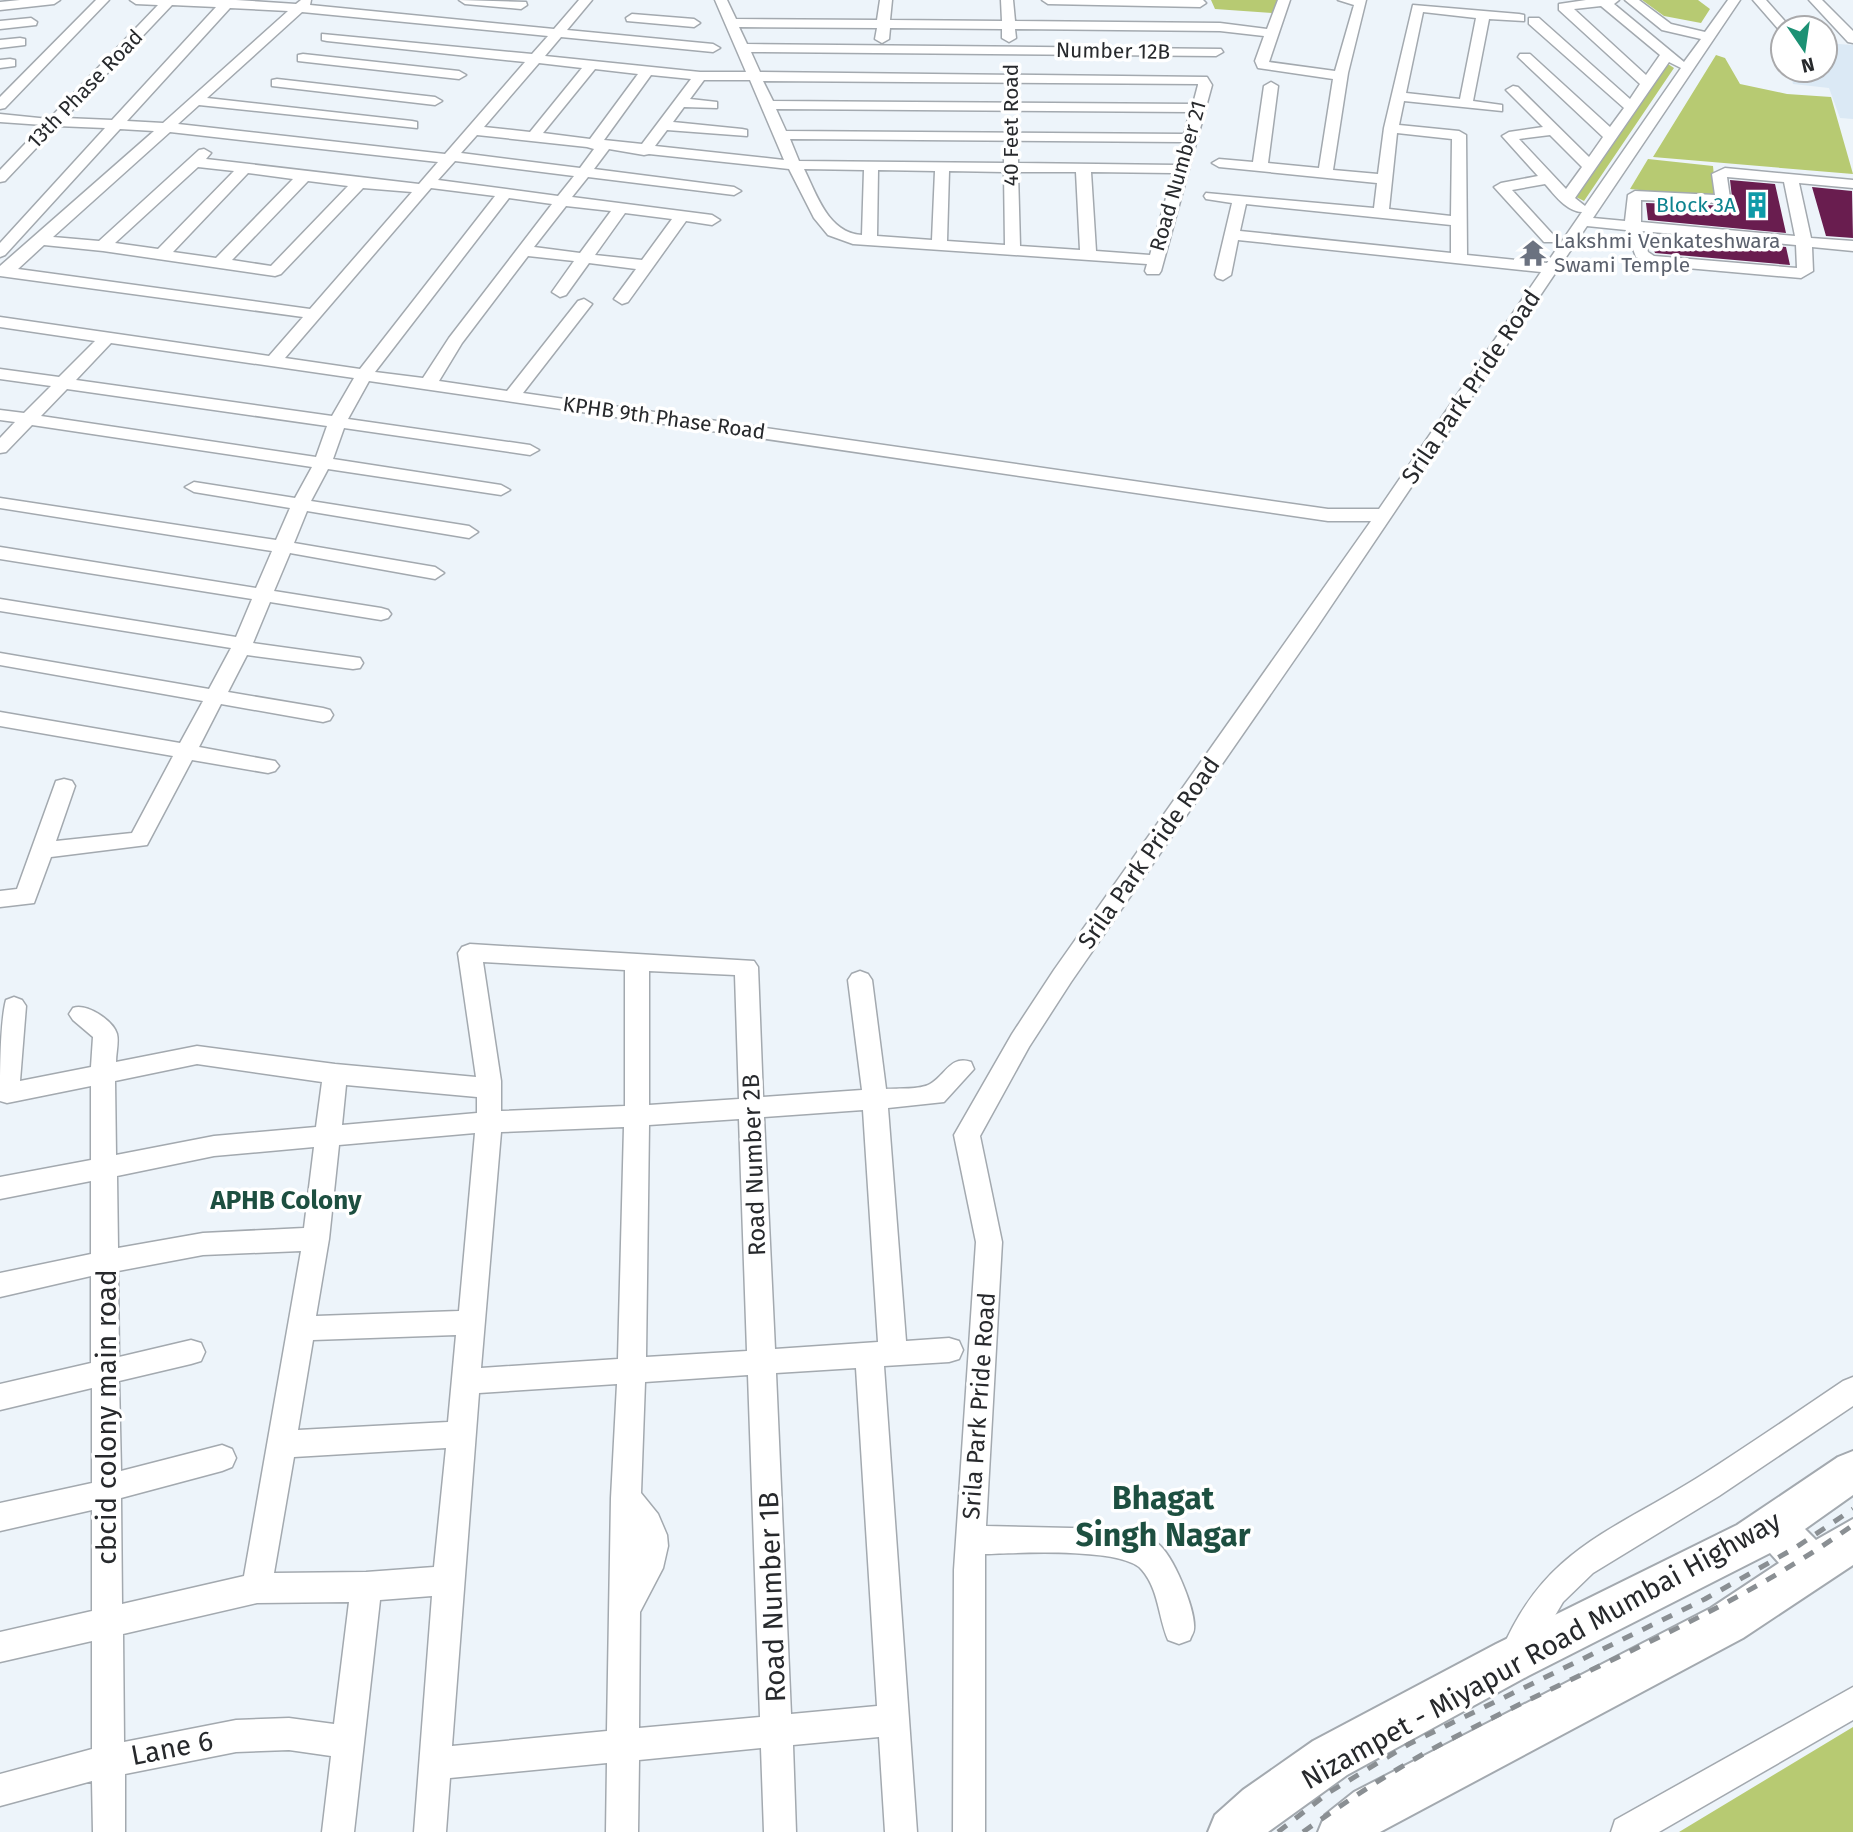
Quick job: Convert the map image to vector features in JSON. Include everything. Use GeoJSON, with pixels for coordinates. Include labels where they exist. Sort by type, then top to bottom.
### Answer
{"type":"FeatureCollection","features":[{"type":"Feature","properties":{"kind":"highway","name":"Nizampet - Miyapur Road Mumbai Highway"},"geometry":{"type":"LineString","coordinates":[[1232,1832],[1260,1807],[1331,1758],[1511,1660],[1752,1540],[1853,1471]]}},
{"type":"Feature","properties":{"kind":"highway"},"geometry":{"type":"LineString","coordinates":[[1773,1526],[1813,1568]]}},
{"type":"Feature","properties":{"kind":"highway"},"geometry":{"type":"LineString","coordinates":[[1342,1832],[1371,1809],[1727,1623],[1853,1541]]}},
{"type":"Feature","properties":{"kind":"street"},"geometry":{"type":"LineString","coordinates":[[0,6],[54,0]]}},
{"type":"Feature","properties":{"kind":"street"},"geometry":{"type":"LineString","coordinates":[[0,106],[103,0]]}},
{"type":"Feature","properties":{"kind":"street"},"geometry":{"type":"LineString","coordinates":[[136,0],[304,4],[352,14],[713,48]]}},
{"type":"Feature","properties":{"kind":"street"},"geometry":{"type":"LineString","coordinates":[[465,0],[524,3]]}},
{"type":"Feature","properties":{"kind":"street"},"geometry":{"type":"LineString","coordinates":[[273,362],[586,0]]}},
{"type":"Feature","properties":{"kind":"street"},"geometry":{"type":"LineString","coordinates":[[721,0],[794,165],[822,218],[833,232],[842,237],[1088,255],[1083,168]]}},
{"type":"Feature","properties":{"kind":"street"},"geometry":{"type":"LineString","coordinates":[[874,135],[886,0]]}},
{"type":"Feature","properties":{"kind":"street","name":"40 Feet Road"},"geometry":{"type":"LineString","coordinates":[[1007,0],[1011,50],[1014,251]]}},
{"type":"Feature","properties":{"kind":"street"},"geometry":{"type":"LineString","coordinates":[[1048,0],[1200,3]]}},
{"type":"Feature","properties":{"kind":"street"},"geometry":{"type":"LineString","coordinates":[[1284,0],[1263,65],[1340,76]]}},
{"type":"Feature","properties":{"kind":"street"},"geometry":{"type":"LineString","coordinates":[[1325,173],[1340,76],[1361,2],[1343,0]]}},
{"type":"Feature","properties":{"kind":"street"},"geometry":{"type":"LineString","coordinates":[[1631,0],[1667,27],[1709,37]]}},
{"type":"Feature","properties":{"kind":"street","name":"Srila Park Pride Road"},"geometry":{"type":"LineString","coordinates":[[969,1832],[971,1540],[989,1242],[967,1135],[1027,1030],[1156,840],[1370,536],[1584,217],[1734,0]]}},
{"type":"Feature","properties":{"kind":"street"},"geometry":{"type":"LineString","coordinates":[[1759,0],[1772,14]]}},
{"type":"Feature","properties":{"kind":"street"},"geometry":{"type":"LineString","coordinates":[[1815,0],[1853,39]]}},
{"type":"Feature","properties":{"kind":"street","name":"13th Phase Road"},"geometry":{"type":"LineString","coordinates":[[0,178],[48,121],[166,1]]}},
{"type":"Feature","properties":{"kind":"street"},"geometry":{"type":"LineString","coordinates":[[1110,1],[1120,106]]}},
{"type":"Feature","properties":{"kind":"street"},"geometry":{"type":"LineString","coordinates":[[1646,82],[1564,7],[1608,1],[1686,70]]}},
{"type":"Feature","properties":{"kind":"street"},"geometry":{"type":"LineString","coordinates":[[0,252],[228,2]]}},
{"type":"Feature","properties":{"kind":"street"},"geometry":{"type":"LineString","coordinates":[[499,29],[524,3]]}},
{"type":"Feature","properties":{"kind":"street"},"geometry":{"type":"LineString","coordinates":[[3,272],[304,4]]}},
{"type":"Feature","properties":{"kind":"street"},"geometry":{"type":"LineString","coordinates":[[1381,213],[1391,128],[1418,8],[1526,20],[1568,52],[1631,107]]}},
{"type":"Feature","properties":{"kind":"street"},"geometry":{"type":"LineString","coordinates":[[615,38],[635,13],[694,23]]}},
{"type":"Feature","properties":{"kind":"street"},"geometry":{"type":"LineString","coordinates":[[252,107],[352,14]]}},
{"type":"Feature","properties":{"kind":"street"},"geometry":{"type":"LineString","coordinates":[[1466,104],[1483,15]]}},
{"type":"Feature","properties":{"kind":"street"},"geometry":{"type":"LineString","coordinates":[[0,25],[31,22]]}},
{"type":"Feature","properties":{"kind":"street"},"geometry":{"type":"LineString","coordinates":[[733,23],[1220,27],[1272,33]]}},
{"type":"Feature","properties":{"kind":"street"},"geometry":{"type":"LineString","coordinates":[[1587,29],[1631,24]]}},
{"type":"Feature","properties":{"kind":"street"},"geometry":{"type":"LineString","coordinates":[[327,37],[700,76],[1118,78]]}},
{"type":"Feature","properties":{"kind":"street"},"geometry":{"type":"LineString","coordinates":[[0,44],[20,42]]}},
{"type":"Feature","properties":{"kind":"street","name":"Number 12B"},"geometry":{"type":"LineString","coordinates":[[744,48],[1216,52]]}},
{"type":"Feature","properties":{"kind":"street"},"geometry":{"type":"LineString","coordinates":[[1568,52],[1608,48]]}},
{"type":"Feature","properties":{"kind":"street"},"geometry":{"type":"LineString","coordinates":[[387,152],[480,53]]}},
{"type":"Feature","properties":{"kind":"street"},"geometry":{"type":"LineString","coordinates":[[1567,199],[1668,54]]}},
{"type":"Feature","properties":{"kind":"street"},"geometry":{"type":"LineString","coordinates":[[1525,57],[1611,136]]}},
{"type":"Feature","properties":{"kind":"street"},"geometry":{"type":"LineString","coordinates":[[303,58],[458,75]]}},
{"type":"Feature","properties":{"kind":"street"},"geometry":{"type":"LineString","coordinates":[[533,137],[591,65]]}},
{"type":"Feature","properties":{"kind":"street"},"geometry":{"type":"LineString","coordinates":[[1545,76],[1588,70]]}},
{"type":"Feature","properties":{"kind":"street"},"geometry":{"type":"LineString","coordinates":[[428,384],[455,341],[583,173],[598,145],[648,71]]}},
{"type":"Feature","properties":{"kind":"street"},"geometry":{"type":"LineString","coordinates":[[644,151],[700,76]]}},
{"type":"Feature","properties":{"kind":"street","name":"Road Number 21"},"geometry":{"type":"LineString","coordinates":[[1088,255],[1154,265],[1204,82],[1197,79],[1118,78]]}},
{"type":"Feature","properties":{"kind":"street"},"geometry":{"type":"LineString","coordinates":[[277,83],[435,101]]}},
{"type":"Feature","properties":{"kind":"street"},"geometry":{"type":"LineString","coordinates":[[0,87],[19,85]]}},
{"type":"Feature","properties":{"kind":"street"},"geometry":{"type":"LineString","coordinates":[[1259,167],[1272,86]]}},
{"type":"Feature","properties":{"kind":"street"},"geometry":{"type":"LineString","coordinates":[[1513,90],[1590,166]]}},
{"type":"Feature","properties":{"kind":"street"},"geometry":{"type":"LineString","coordinates":[[1398,96],[1497,108]]}},
{"type":"Feature","properties":{"kind":"street"},"geometry":{"type":"LineString","coordinates":[[197,101],[412,125]]}},
{"type":"Feature","properties":{"kind":"street"},"geometry":{"type":"LineString","coordinates":[[680,102],[712,105]]}},
{"type":"Feature","properties":{"kind":"street"},"geometry":{"type":"LineString","coordinates":[[1532,109],[1576,104]]}},
{"type":"Feature","properties":{"kind":"street"},"geometry":{"type":"LineString","coordinates":[[768,105],[1198,108]]}},
{"type":"Feature","properties":{"kind":"street"},"geometry":{"type":"LineString","coordinates":[[1,118],[167,127],[734,191]]}},
{"type":"Feature","properties":{"kind":"street"},"geometry":{"type":"LineString","coordinates":[[663,125],[742,133]]}},
{"type":"Feature","properties":{"kind":"street"},"geometry":{"type":"LineString","coordinates":[[1391,128],[1459,135],[1459,258]]}},
{"type":"Feature","properties":{"kind":"street"},"geometry":{"type":"LineString","coordinates":[[473,130],[644,151],[794,165],[1182,169]]}},
{"type":"Feature","properties":{"kind":"street"},"geometry":{"type":"LineString","coordinates":[[1554,130],[1509,136],[1584,217],[1634,226],[1853,246]]}},
{"type":"Feature","properties":{"kind":"street"},"geometry":{"type":"LineString","coordinates":[[103,246],[225,134]]}},
{"type":"Feature","properties":{"kind":"street"},"geometry":{"type":"LineString","coordinates":[[782,135],[1190,138]]}},
{"type":"Feature","properties":{"kind":"street","name":"13th Phase Road"},"geometry":{"type":"LineString","coordinates":[[0,167],[32,139]]}},
{"type":"Feature","properties":{"kind":"street"},"geometry":{"type":"LineString","coordinates":[[195,162],[359,183],[504,194],[712,220]]}},
{"type":"Feature","properties":{"kind":"street"},"geometry":{"type":"LineString","coordinates":[[1219,163],[1385,179]]}},
{"type":"Feature","properties":{"kind":"street"},"geometry":{"type":"LineString","coordinates":[[869,240],[871,166]]}},
{"type":"Feature","properties":{"kind":"street"},"geometry":{"type":"LineString","coordinates":[[939,246],[942,166]]}},
{"type":"Feature","properties":{"kind":"street"},"geometry":{"type":"LineString","coordinates":[[161,255],[245,168]]}},
{"type":"Feature","properties":{"kind":"street"},"geometry":{"type":"LineString","coordinates":[[1790,178],[1804,241],[1805,271],[1801,273],[1657,261],[1640,253],[1634,226],[1635,195],[1715,201],[1723,198],[1721,172],[1790,178],[1853,184]]}},
{"type":"Feature","properties":{"kind":"street"},"geometry":{"type":"LineString","coordinates":[[219,263],[303,176]]}},
{"type":"Feature","properties":{"kind":"street"},"geometry":{"type":"LineString","coordinates":[[1549,179],[1501,187],[1549,239]]}},
{"type":"Feature","properties":{"kind":"street"},"geometry":{"type":"LineString","coordinates":[[245,306],[359,183]]}},
{"type":"Feature","properties":{"kind":"street"},"geometry":{"type":"LineString","coordinates":[[42,850],[139,840],[242,646],[285,547],[300,505],[322,464],[337,423],[364,375],[504,194]]}},
{"type":"Feature","properties":{"kind":"street"},"geometry":{"type":"LineString","coordinates":[[1211,196],[1459,221]]}},
{"type":"Feature","properties":{"kind":"street"},"geometry":{"type":"LineString","coordinates":[[1223,275],[1240,199]]}},
{"type":"Feature","properties":{"kind":"street"},"geometry":{"type":"LineString","coordinates":[[560,292],[620,209]]}},
{"type":"Feature","properties":{"kind":"street"},"geometry":{"type":"LineString","coordinates":[[622,299],[682,216]]}},
{"type":"Feature","properties":{"kind":"street"},"geometry":{"type":"LineString","coordinates":[[1233,235],[1550,268]]}},
{"type":"Feature","properties":{"kind":"street"},"geometry":{"type":"LineString","coordinates":[[41,240],[103,246],[275,271]]}},
{"type":"Feature","properties":{"kind":"street"},"geometry":{"type":"LineString","coordinates":[[525,251],[645,265]]}},
{"type":"Feature","properties":{"kind":"street"},"geometry":{"type":"LineString","coordinates":[[3,272],[313,314]]}},
{"type":"Feature","properties":{"kind":"street"},"geometry":{"type":"LineString","coordinates":[[512,396],[584,304]]}},
{"type":"Feature","properties":{"kind":"street","name":"KPHB 9th Phase Road"},"geometry":{"type":"LineString","coordinates":[[0,322],[1328,515],[1384,515]]}},
{"type":"Feature","properties":{"kind":"street"},"geometry":{"type":"LineString","coordinates":[[0,448],[107,338]]}},
{"type":"Feature","properties":{"kind":"street"},"geometry":{"type":"LineString","coordinates":[[0,374],[530,450]]}},
{"type":"Feature","properties":{"kind":"street"},"geometry":{"type":"LineString","coordinates":[[0,415],[501,490]]}},
{"type":"Feature","properties":{"kind":"street"},"geometry":{"type":"LineString","coordinates":[[194,487],[469,532]]}},
{"type":"Feature","properties":{"kind":"street"},"geometry":{"type":"LineString","coordinates":[[0,503],[435,573]]}},
{"type":"Feature","properties":{"kind":"street","name":"KPHB 9th Phase Road"},"geometry":{"type":"LineString","coordinates":[[1328,515],[1370,536]]}},
{"type":"Feature","properties":{"kind":"street"},"geometry":{"type":"LineString","coordinates":[[0,553],[381,614]]}},
{"type":"Feature","properties":{"kind":"street"},"geometry":{"type":"LineString","coordinates":[[0,605],[354,663]]}},
{"type":"Feature","properties":{"kind":"street"},"geometry":{"type":"LineString","coordinates":[[0,659],[323,715]]}},
{"type":"Feature","properties":{"kind":"street"},"geometry":{"type":"LineString","coordinates":[[0,719],[268,766]]}},
{"type":"Feature","properties":{"kind":"street"},"geometry":{"type":"LineString","coordinates":[[0,899],[26,897],[64,786]]}},
{"type":"Feature","properties":{"kind":"street"},"geometry":{"type":"LineString","coordinates":[[430,1832],[448,1580],[489,1122],[489,1088],[470,953],[638,962],[632,1371],[626,1498],[649,1524],[654,1544],[650,1564],[625,1608],[622,1832]]}},
{"type":"Feature","properties":{"kind":"street","name":"Road Number 2B"},"geometry":{"type":"LineString","coordinates":[[638,962],[746,967],[762,1363]]}},
{"type":"Feature","properties":{"kind":"street"},"geometry":{"type":"LineString","coordinates":[[860,980],[875,1099],[881,1355],[894,1720],[901,1832]]}},
{"type":"Feature","properties":{"kind":"street"},"geometry":{"type":"LineString","coordinates":[[14,1006],[3,1093],[197,1055],[335,1073],[489,1088]]}},
{"type":"Feature","properties":{"kind":"street","name":"cbcid colony main road"},"geometry":{"type":"LineString","coordinates":[[81,1014],[105,1034],[103,1166],[109,1832]]}},
{"type":"Feature","properties":{"kind":"street"},"geometry":{"type":"LineString","coordinates":[[0,1188],[214,1146],[329,1134],[935,1095],[962,1069]]}},
{"type":"Feature","properties":{"kind":"street"},"geometry":{"type":"LineString","coordinates":[[257,1588],[316,1239],[335,1073]]}},
{"type":"Feature","properties":{"kind":"street"},"geometry":{"type":"LineString","coordinates":[[0,1285],[203,1244],[316,1239]]}},
{"type":"Feature","properties":{"kind":"street"},"geometry":{"type":"LineString","coordinates":[[301,1329],[472,1322]]}},
{"type":"Feature","properties":{"kind":"street"},"geometry":{"type":"LineString","coordinates":[[467,1381],[949,1350]]}},
{"type":"Feature","properties":{"kind":"street"},"geometry":{"type":"LineString","coordinates":[[0,1396],[191,1352]]}},
{"type":"Feature","properties":{"kind":"street","name":"Road Number 1B"},"geometry":{"type":"LineString","coordinates":[[762,1363],[780,1832]]}},
{"type":"Feature","properties":{"kind":"street"},"geometry":{"type":"LineString","coordinates":[[1511,1660],[1550,1594],[1570,1574],[1631,1531],[1749,1462],[1853,1390]]}},
{"type":"Feature","properties":{"kind":"street"},"geometry":{"type":"LineString","coordinates":[[283,1444],[462,1434]]}},
{"type":"Feature","properties":{"kind":"street"},"geometry":{"type":"LineString","coordinates":[[0,1517],[222,1458]]}},
{"type":"Feature","properties":{"kind":"street"},"geometry":{"type":"LineString","coordinates":[[971,1540],[1098,1541],[1144,1550],[1161,1571],[1175,1608],[1179,1629]]}},
{"type":"Feature","properties":{"kind":"street"},"geometry":{"type":"LineString","coordinates":[[0,1647],[107,1620],[257,1588],[366,1587],[448,1580]]}},
{"type":"Feature","properties":{"kind":"street"},"geometry":{"type":"LineString","coordinates":[[338,1832],[366,1587]]}},
{"type":"Feature","properties":{"kind":"street"},"geometry":{"type":"LineString","coordinates":[[1628,1832],[1853,1703]]}},
{"type":"Feature","properties":{"kind":"street"},"geometry":{"type":"LineString","coordinates":[[437,1763],[894,1720]]}},
{"type":"Feature","properties":{"kind":"street","name":"Lane 6"},"geometry":{"type":"LineString","coordinates":[[0,1790],[108,1761],[236,1735],[289,1734],[348,1742]]}},
{"type":"Feature","properties":{"kind":"shaded area"},"geometry":{"type":"Polygon","coordinates":[[[1839,44],[1853,45],[1853,119],[1840,118],[1829,88],[1793,84],[1839,84],[1839,44]]]}},
{"type":"Feature","properties":{"kind":"green space"},"geometry":{"type":"Polygon","coordinates":[[[1211,0],[1278,0],[1272,13],[1215,9],[1211,0]]]}},
{"type":"Feature","properties":{"kind":"green space"},"geometry":{"type":"Polygon","coordinates":[[[1642,0],[1698,0],[1710,9],[1701,23],[1664,16],[1642,0]]]}},
{"type":"Feature","properties":{"kind":"green space"},"geometry":{"type":"Polygon","coordinates":[[[1716,55],[1725,58],[1740,84],[1787,94],[1831,97],[1853,174],[1653,157],[1716,55]]]}},
{"type":"Feature","properties":{"kind":"green space"},"geometry":{"type":"Polygon","coordinates":[[[1668,64],[1674,68],[1584,201],[1576,197],[1668,64]]]}},
{"type":"Feature","properties":{"kind":"green space"},"geometry":{"type":"Polygon","coordinates":[[[1648,159],[1713,166],[1716,198],[1630,189],[1648,159]]]}},
{"type":"Feature","properties":{"kind":"green space"},"geometry":{"type":"Polygon","coordinates":[[[1853,1727],[1853,1832],[1679,1832],[1853,1727]]]}},
{"type":"Feature","properties":{"kind":"building"},"geometry":{"type":"Polygon","coordinates":[[[1730,180],[1775,184],[1786,233],[1648,220],[1646,203],[1733,206],[1730,180]]]}},
{"type":"Feature","properties":{"kind":"building"},"geometry":{"type":"Polygon","coordinates":[[[1812,187],[1852,191],[1853,238],[1826,236],[1812,187]]]}},
{"type":"Feature","properties":{"kind":"building"},"geometry":{"type":"Polygon","coordinates":[[[1648,234],[1786,247],[1790,265],[1655,253],[1648,234]]]}},
{"type":"Feature","properties":{"kind":"railway"},"geometry":{"type":"LineString","coordinates":[[1278,1832],[1328,1793],[1409,1744],[1705,1599],[1795,1548],[1853,1509]]}},
{"type":"Feature","properties":{"kind":"railway"},"geometry":{"type":"LineString","coordinates":[[1303,1832],[1432,1749],[1706,1613],[1805,1557],[1853,1525]]}},
{"type":"Feature","properties":{"kind":"place","name":"Block 3A"},"geometry":{"type":"Point","coordinates":[1757,205]}},
{"type":"Feature","properties":{"kind":"place","name":"Lakshmi Venkateshwara Swami Temple"},"geometry":{"type":"Point","coordinates":[1533,253]}},
{"type":"Feature","properties":{"kind":"district","name":"APHB Colony"},"geometry":{"type":"Point","coordinates":[286,1200]}},
{"type":"Feature","properties":{"kind":"district","name":"Bhagat Singh Nagar"},"geometry":{"type":"Point","coordinates":[1163,1516]}}]}
